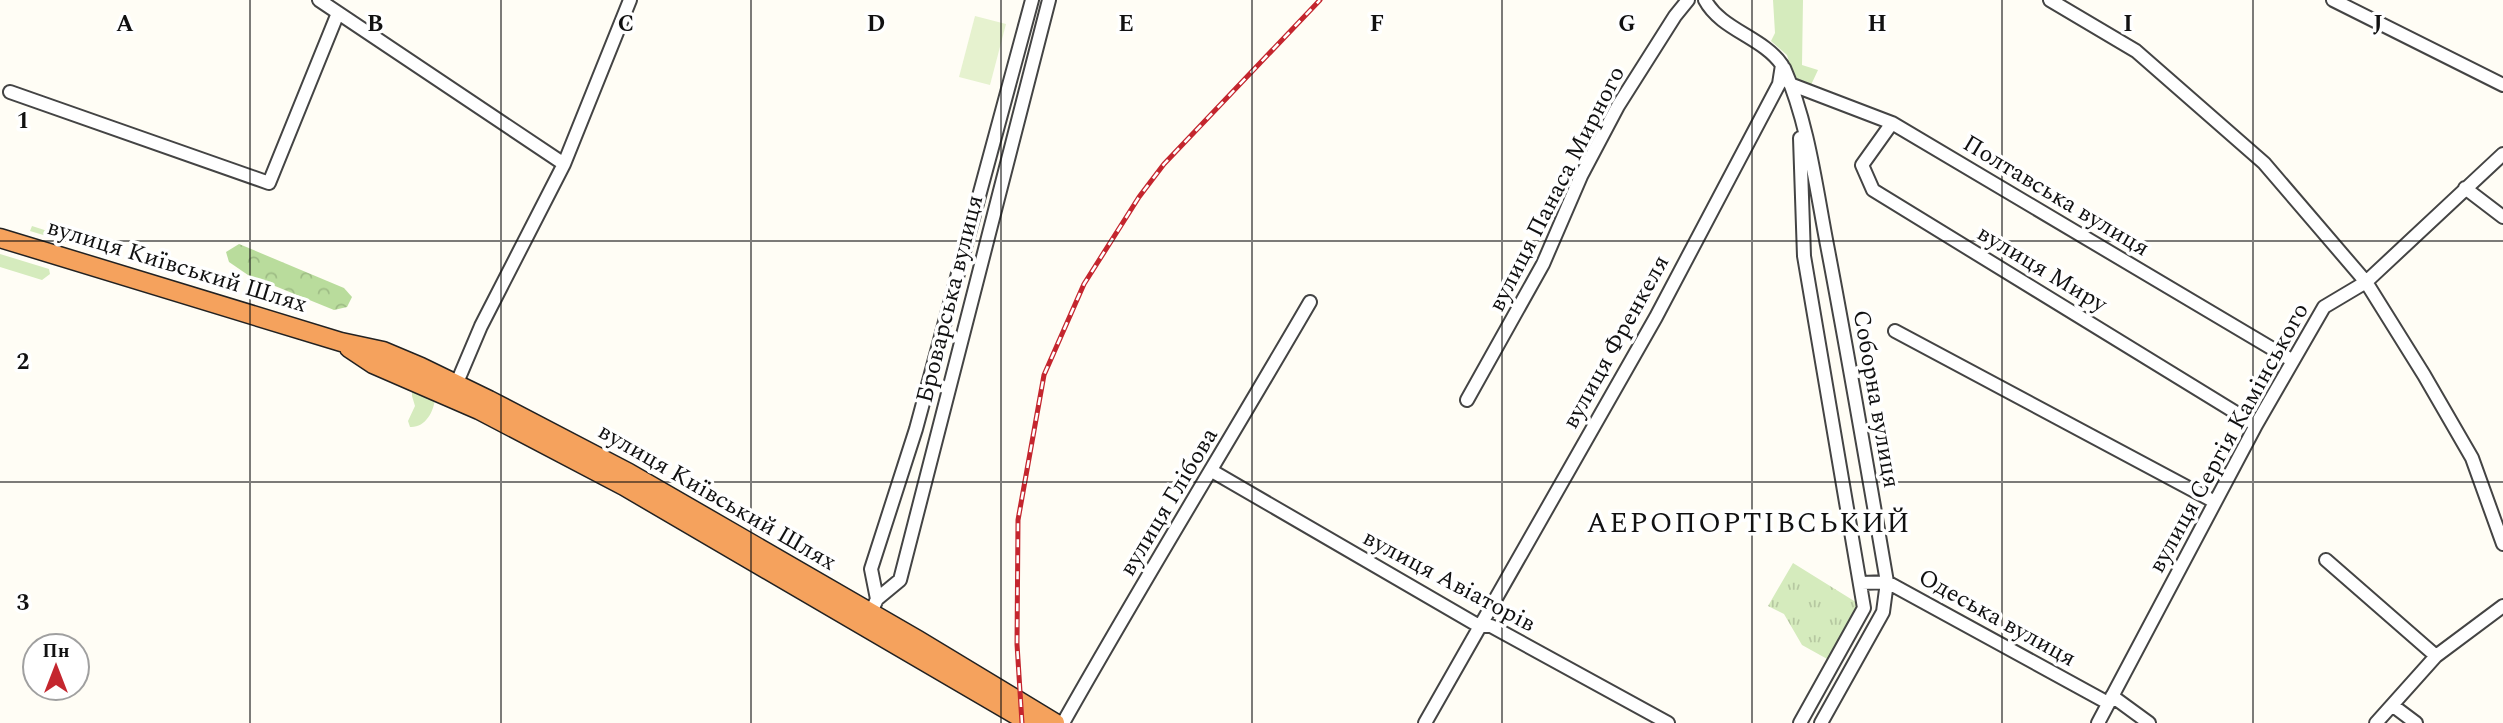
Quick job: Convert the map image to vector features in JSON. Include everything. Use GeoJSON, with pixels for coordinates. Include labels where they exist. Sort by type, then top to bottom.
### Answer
{"type":"FeatureCollection","features":[{"type":"Feature","properties":{"kind":"highway","name":"вулиця Київський Шлях"},"geometry":{"type":"LineString","coordinates":[[0,238],[341,342],[383,351],[454,391],[629,473],[1055,723]]}},
{"type":"Feature","properties":{"kind":"highway","name":"вулиця Київський Шлях"},"geometry":{"type":"LineString","coordinates":[[871,613],[1030,723]]}},
{"type":"Feature","properties":{"kind":"street"},"geometry":{"type":"LineString","coordinates":[[318,0],[564,164]]}},
{"type":"Feature","properties":{"kind":"street"},"geometry":{"type":"LineString","coordinates":[[454,391],[481,326],[564,164],[630,0]]}},
{"type":"Feature","properties":{"kind":"street","name":"Броварська вулиця"},"geometry":{"type":"LineString","coordinates":[[871,613],[871,569],[916,429],[1032,0]]}},
{"type":"Feature","properties":{"kind":"street","name":"Броварська вулиця"},"geometry":{"type":"LineString","coordinates":[[871,613],[900,580],[1049,0]]}},
{"type":"Feature","properties":{"kind":"street","name":"вулиця Панаса Мирного"},"geometry":{"type":"LineString","coordinates":[[1467,400],[1543,264],[1581,176],[1618,106],[1688,0]]}},
{"type":"Feature","properties":{"kind":"street"},"geometry":{"type":"LineString","coordinates":[[1705,0],[1710,9],[1769,50],[1782,65]]}},
{"type":"Feature","properties":{"kind":"street"},"geometry":{"type":"LineString","coordinates":[[2050,0],[2136,51],[2264,163],[2366,282],[2472,458],[2503,544]]}},
{"type":"Feature","properties":{"kind":"street"},"geometry":{"type":"LineString","coordinates":[[2333,0],[2503,85]]}},
{"type":"Feature","properties":{"kind":"street"},"geometry":{"type":"LineString","coordinates":[[10,92],[269,183],[338,13]]}},
{"type":"Feature","properties":{"kind":"street","name":"Соборна вулиця"},"geometry":{"type":"LineString","coordinates":[[1782,65],[1799,110],[1847,350],[1887,582],[1883,612],[1821,723]]}},
{"type":"Feature","properties":{"kind":"street","name":"вулиця Френкеля"},"geometry":{"type":"LineString","coordinates":[[1425,723],[1656,317],[1767,109],[1782,76],[1782,65]]}},
{"type":"Feature","properties":{"kind":"street","name":"Полтавська вулиця"},"geometry":{"type":"LineString","coordinates":[[1790,84],[1892,123],[2293,361]]}},
{"type":"Feature","properties":{"kind":"street","name":"Соборна вулиця"},"geometry":{"type":"LineString","coordinates":[[1799,110],[1804,256],[1862,583],[1864,608],[1800,723]]}},
{"type":"Feature","properties":{"kind":"street","name":"вулиця Миру"},"geometry":{"type":"LineString","coordinates":[[1892,123],[1862,165],[1873,190],[2256,425]]}},
{"type":"Feature","properties":{"kind":"street","name":"вулиця Сергія Камінського"},"geometry":{"type":"LineString","coordinates":[[2098,723],[2256,425],[2324,307],[2366,282],[2503,154]]}},
{"type":"Feature","properties":{"kind":"street"},"geometry":{"type":"LineString","coordinates":[[2465,188],[2503,217]]}},
{"type":"Feature","properties":{"kind":"street","name":"вулиця Глібова"},"geometry":{"type":"LineString","coordinates":[[1063,723],[1310,302]]}},
{"type":"Feature","properties":{"kind":"street"},"geometry":{"type":"LineString","coordinates":[[1895,331],[2216,502]]}},
{"type":"Feature","properties":{"kind":"street","name":"вулиця Авіаторів"},"geometry":{"type":"LineString","coordinates":[[1212,471],[1479,626],[1491,626],[1668,723]]}},
{"type":"Feature","properties":{"kind":"street"},"geometry":{"type":"LineString","coordinates":[[2326,560],[2436,656]]}},
{"type":"Feature","properties":{"kind":"street","name":"Одеська вулиця"},"geometry":{"type":"LineString","coordinates":[[1862,583],[1887,582],[2149,723]]}},
{"type":"Feature","properties":{"kind":"street"},"geometry":{"type":"LineString","coordinates":[[2376,723],[2436,656],[2503,606]]}},
{"type":"Feature","properties":{"kind":"street"},"geometry":{"type":"LineString","coordinates":[[2392,705],[2416,723]]}},
{"type":"Feature","properties":{"kind":"green space"},"geometry":{"type":"Polygon","coordinates":[[[1773,0],[1803,0],[1802,65],[1818,70],[1811,85],[1794,79],[1787,55],[1771,41],[1775,33],[1773,0]]]}},
{"type":"Feature","properties":{"kind":"green space"},"geometry":{"type":"Polygon","coordinates":[[[975,16],[1006,24],[990,85],[959,77],[975,16]]]}},
{"type":"Feature","properties":{"kind":"green space"},"geometry":{"type":"Polygon","coordinates":[[[32,226],[106,250],[107,254],[30,231],[32,226]]]}},
{"type":"Feature","properties":{"kind":"green space"},"geometry":{"type":"Polygon","coordinates":[[[239,244],[344,288],[352,297],[347,307],[334,310],[248,275],[229,262],[226,252],[239,244]]]}},
{"type":"Feature","properties":{"kind":"green space"},"geometry":{"type":"Polygon","coordinates":[[[0,254],[49,269],[50,274],[42,280],[0,267],[0,254]]]}},
{"type":"Feature","properties":{"kind":"green space"},"geometry":{"type":"Polygon","coordinates":[[[412,387],[435,398],[428,418],[415,427],[410,427],[408,421],[415,406],[412,387]]]}},
{"type":"Feature","properties":{"kind":"green space"},"geometry":{"type":"Polygon","coordinates":[[[1793,563],[1859,604],[1829,660],[1802,645],[1784,614],[1768,606],[1793,563]]]}},
{"type":"Feature","properties":{"kind":"railway"},"geometry":{"type":"LineString","coordinates":[[1022,723],[1017,644],[1018,520],[1044,375],[1084,284],[1139,197],[1164,164],[1320,0]]}},
{"type":"Feature","properties":{"kind":"district","name":"АЕРОПОРТІВСЬКИЙ"},"geometry":{"type":"Point","coordinates":[1749,523]}}]}
